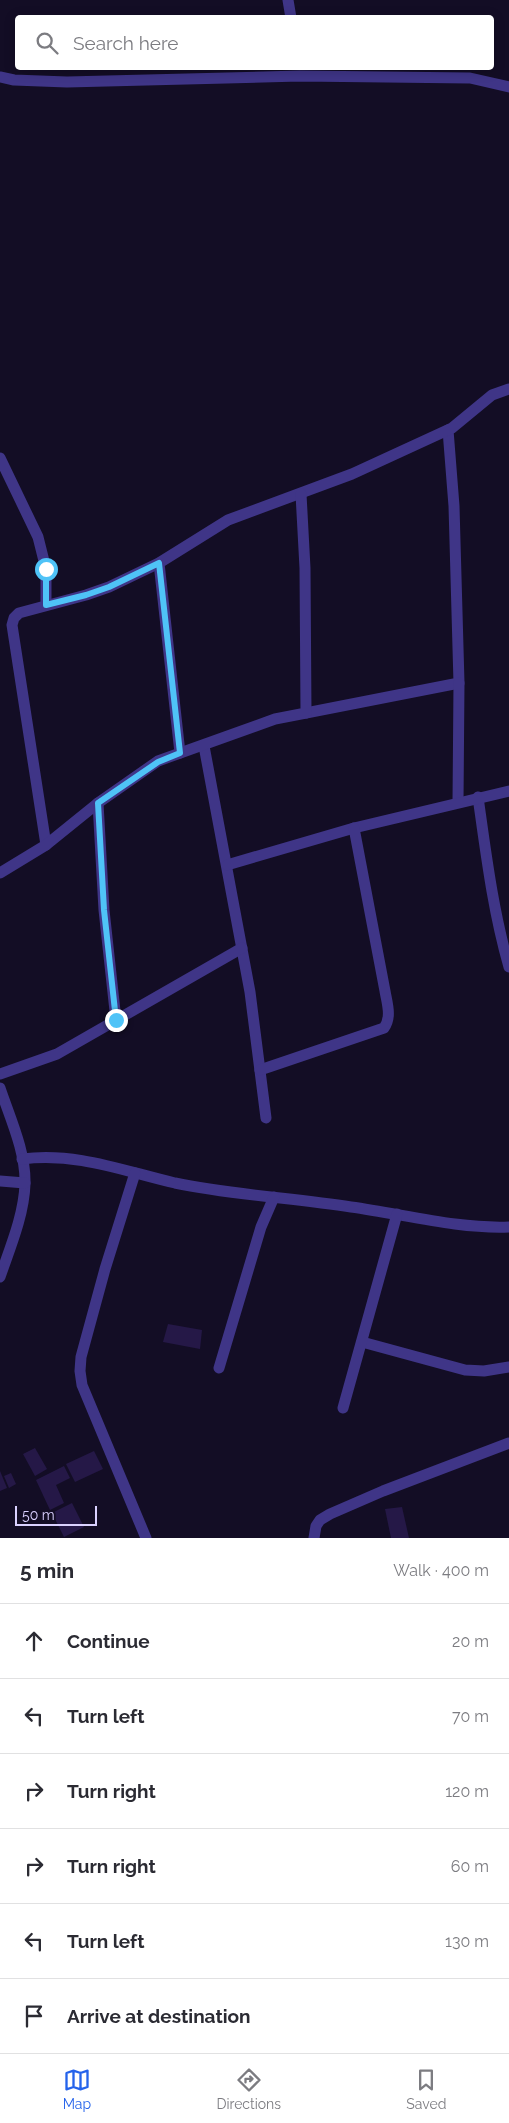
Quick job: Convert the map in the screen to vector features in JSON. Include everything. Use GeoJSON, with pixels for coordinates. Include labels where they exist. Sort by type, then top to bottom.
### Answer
{"type":"FeatureCollection","features":[{"type":"Feature","properties":{"kind":"street"},"geometry":{"type":"LineString","coordinates":[[288,0],[290,15]]}},
{"type":"Feature","properties":{"kind":"street"},"geometry":{"type":"LineString","coordinates":[[0,77],[14,80],[67,82],[299,72],[470,78],[509,87]]}},
{"type":"Feature","properties":{"kind":"street"},"geometry":{"type":"LineString","coordinates":[[46,845],[12,625],[14,618],[19,613],[101,590],[159,563],[228,520],[352,474],[448,430],[460,423],[492,395],[509,388]]}},
{"type":"Feature","properties":{"kind":"street"},"geometry":{"type":"LineString","coordinates":[[448,430],[454,506],[459,683],[458,802]]}},
{"type":"Feature","properties":{"kind":"street"},"geometry":{"type":"LineString","coordinates":[[0,458],[38,536],[46,569],[46,605]]}},
{"type":"Feature","properties":{"kind":"street"},"geometry":{"type":"LineString","coordinates":[[301,494],[305,568],[306,713]]}},
{"type":"Feature","properties":{"kind":"street"},"geometry":{"type":"LineString","coordinates":[[159,563],[180,753]]}},
{"type":"Feature","properties":{"kind":"street"},"geometry":{"type":"LineString","coordinates":[[0,872],[46,845],[98,803],[158,762],[204,746],[224,736],[275,719],[459,683]]}},
{"type":"Feature","properties":{"kind":"street"},"geometry":{"type":"LineString","coordinates":[[204,746],[250,992],[266,1118]]}},
{"type":"Feature","properties":{"kind":"street"},"geometry":{"type":"LineString","coordinates":[[227,865],[354,828],[509,791]]}},
{"type":"Feature","properties":{"kind":"street"},"geometry":{"type":"LineString","coordinates":[[478,798],[492,898],[509,967]]}},
{"type":"Feature","properties":{"kind":"street"},"geometry":{"type":"LineString","coordinates":[[98,803],[104,910],[116,1020]]}},
{"type":"Feature","properties":{"kind":"street"},"geometry":{"type":"LineString","coordinates":[[260,1070],[384,1028],[388,1023],[385,991],[354,828]]}},
{"type":"Feature","properties":{"kind":"street"},"geometry":{"type":"LineString","coordinates":[[0,1074],[56,1054],[242,948]]}},
{"type":"Feature","properties":{"kind":"street"},"geometry":{"type":"LineString","coordinates":[[0,1088],[22,1159],[25,1183],[22,1208],[0,1277]]}},
{"type":"Feature","properties":{"kind":"street"},"geometry":{"type":"LineString","coordinates":[[22,1159],[42,1156],[93,1162],[212,1189],[474,1226],[509,1227]]}},
{"type":"Feature","properties":{"kind":"street"},"geometry":{"type":"LineString","coordinates":[[135,1172],[105,1269],[81,1357],[80,1371],[82,1385],[146,1538]]}},
{"type":"Feature","properties":{"kind":"street"},"geometry":{"type":"LineString","coordinates":[[0,1182],[25,1183]]}},
{"type":"Feature","properties":{"kind":"street"},"geometry":{"type":"LineString","coordinates":[[219,1368],[261,1227],[274,1197]]}},
{"type":"Feature","properties":{"kind":"street"},"geometry":{"type":"LineString","coordinates":[[343,1408],[398,1214]]}},
{"type":"Feature","properties":{"kind":"street"},"geometry":{"type":"LineString","coordinates":[[362,1342],[465,1370],[484,1371],[509,1367]]}},
{"type":"Feature","properties":{"kind":"street"},"geometry":{"type":"LineString","coordinates":[[314,1538],[316,1526],[320,1520],[330,1514],[383,1491],[509,1443]]}},
{"type":"Feature","properties":{"kind":"building"},"geometry":{"type":"Polygon","coordinates":[[[168,1324],[202,1330],[200,1349],[163,1342],[168,1324]]]}},
{"type":"Feature","properties":{"kind":"building"},"geometry":{"type":"Polygon","coordinates":[[[35,1448],[47,1469],[35,1476],[23,1454],[35,1448]]]}},
{"type":"Feature","properties":{"kind":"building"},"geometry":{"type":"Polygon","coordinates":[[[94,1451],[103,1469],[75,1482],[66,1464],[94,1451]]]}},
{"type":"Feature","properties":{"kind":"building"},"geometry":{"type":"Polygon","coordinates":[[[64,1466],[70,1478],[56,1485],[64,1503],[50,1510],[36,1480],[64,1466]]]}},
{"type":"Feature","properties":{"kind":"building"},"geometry":{"type":"Polygon","coordinates":[[[0,1471],[7,1488],[0,1491],[0,1471]]]}},
{"type":"Feature","properties":{"kind":"building"},"geometry":{"type":"Polygon","coordinates":[[[11,1473],[16,1484],[9,1488],[4,1476],[11,1473]]]}},
{"type":"Feature","properties":{"kind":"building"},"geometry":{"type":"Polygon","coordinates":[[[72,1503],[84,1527],[64,1537],[52,1513],[72,1503]]]}},
{"type":"Feature","properties":{"kind":"building"},"geometry":{"type":"Polygon","coordinates":[[[402,1507],[409,1538],[391,1538],[385,1509],[402,1507]]]}},
{"type":"Feature","properties":{"kind":"route"},"geometry":{"type":"LineString","coordinates":[[46,569],[46,605],[109,587],[159,563],[180,753],[158,762],[135,776],[98,803],[103,863],[104,910],[116,1020]]}}]}
